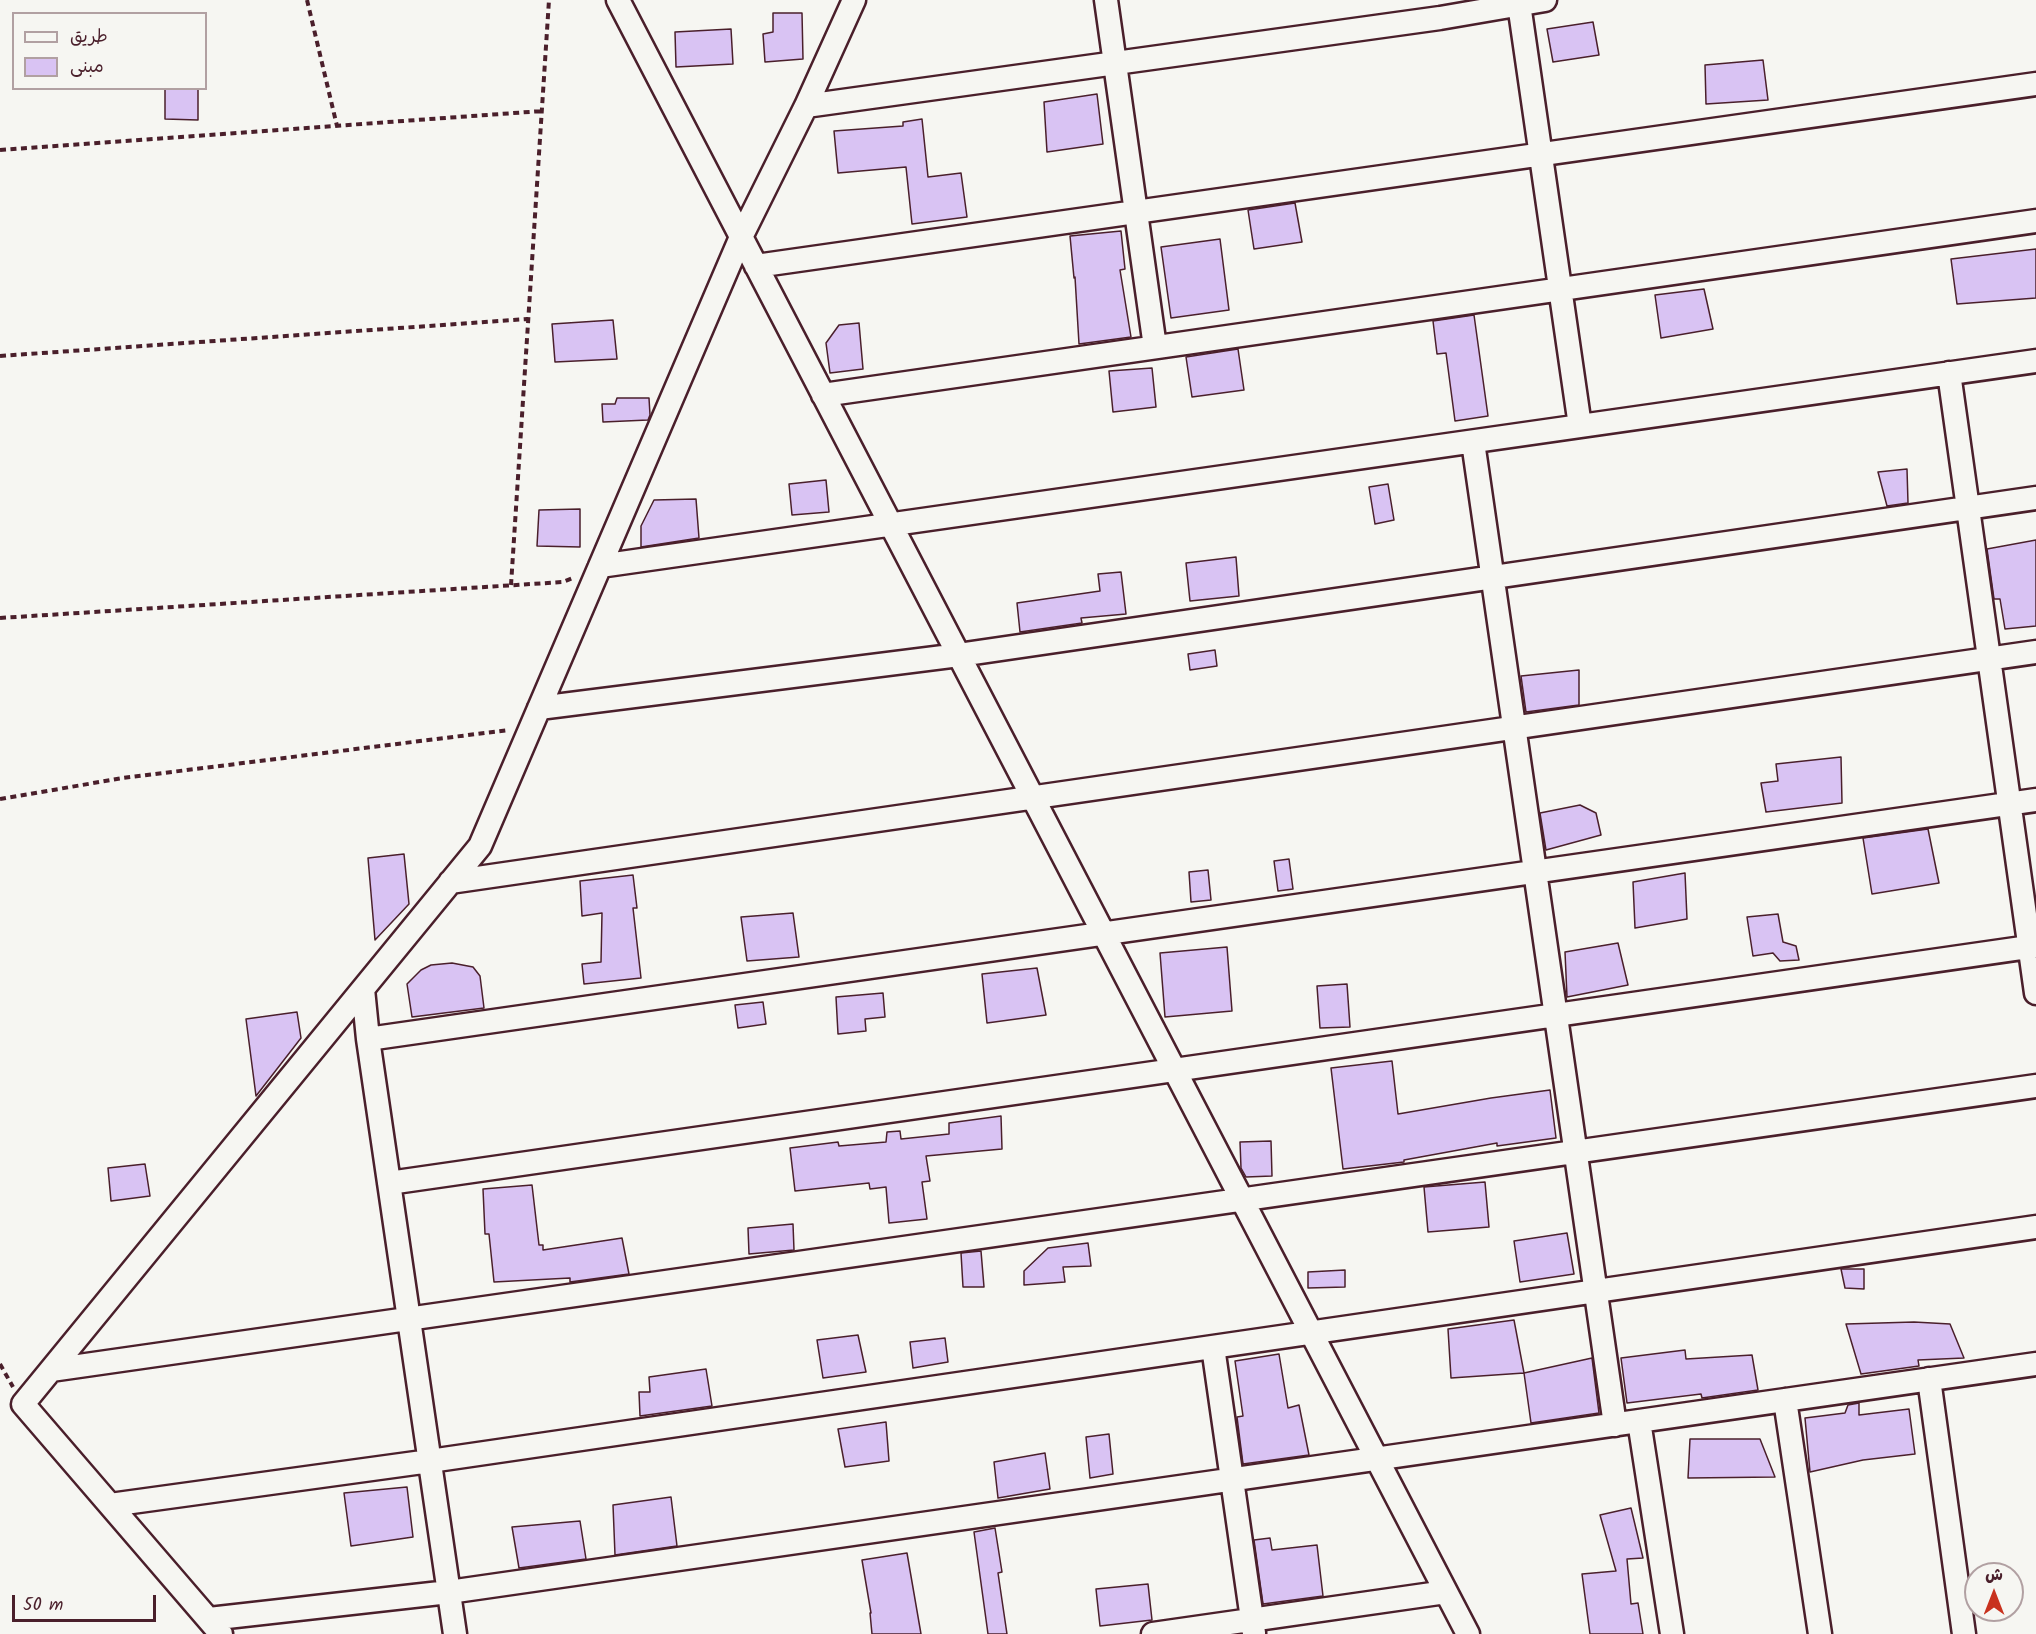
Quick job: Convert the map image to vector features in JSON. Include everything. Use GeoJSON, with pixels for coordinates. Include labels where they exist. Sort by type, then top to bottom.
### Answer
{"type":"FeatureCollection","features":[{"type":"Feature","properties":{"kind":"street"},"geometry":{"type":"LineString","coordinates":[[618,0],[1468,1634]]}},
{"type":"Feature","properties":{"kind":"street"},"geometry":{"type":"LineString","coordinates":[[854,0],[806,106],[741,237],[480,846],[23,1404],[215,1627],[2036,1364]]}},
{"type":"Feature","properties":{"kind":"street"},"geometry":{"type":"LineString","coordinates":[[1106,0],[1155,347]]}},
{"type":"Feature","properties":{"kind":"street"},"geometry":{"type":"LineString","coordinates":[[806,106],[1115,62],[1438,9],[1519,4],[1545,0]]}},
{"type":"Feature","properties":{"kind":"street"},"geometry":{"type":"LineString","coordinates":[[1519,4],[1580,426]]}},
{"type":"Feature","properties":{"kind":"street"},"geometry":{"type":"LineString","coordinates":[[756,266],[2036,84]]}},
{"type":"Feature","properties":{"kind":"street"},"geometry":{"type":"LineString","coordinates":[[823,395],[2036,221]]}},
{"type":"Feature","properties":{"kind":"street"},"geometry":{"type":"LineString","coordinates":[[600,566],[2036,361]]}},
{"type":"Feature","properties":{"kind":"street"},"geometry":{"type":"LineString","coordinates":[[1949,374],[2010,803],[2033,946],[2036,993]]}},
{"type":"Feature","properties":{"kind":"street"},"geometry":{"type":"LineString","coordinates":[[1473,441],[1615,1425]]}},
{"type":"Feature","properties":{"kind":"street"},"geometry":{"type":"LineString","coordinates":[[535,717],[2036,498]]}},
{"type":"Feature","properties":{"kind":"street"},"geometry":{"type":"LineString","coordinates":[[450,882],[2036,652]]}},
{"type":"Feature","properties":{"kind":"street"},"geometry":{"type":"LineString","coordinates":[[368,1039],[2036,800]]}},
{"type":"Feature","properties":{"kind":"street"},"geometry":{"type":"LineString","coordinates":[[389,1183],[2033,946]]}},
{"type":"Feature","properties":{"kind":"street"},"geometry":{"type":"LineString","coordinates":[[363,989],[368,1039],[454,1634]]}},
{"type":"Feature","properties":{"kind":"street"},"geometry":{"type":"LineString","coordinates":[[51,1370],[2036,1086]]}},
{"type":"Feature","properties":{"kind":"street"},"geometry":{"type":"LineString","coordinates":[[110,1505],[430,1461],[2036,1227]]}},
{"type":"Feature","properties":{"kind":"street"},"geometry":{"type":"LineString","coordinates":[[1213,1347],[1254,1627]]}},
{"type":"Feature","properties":{"kind":"street"},"geometry":{"type":"LineString","coordinates":[[1929,1379],[1964,1634]]}},
{"type":"Feature","properties":{"kind":"street"},"geometry":{"type":"LineString","coordinates":[[1785,1400],[1820,1634]]}},
{"type":"Feature","properties":{"kind":"street"},"geometry":{"type":"LineString","coordinates":[[1639,1421],[1672,1634]]}},
{"type":"Feature","properties":{"kind":"street"},"geometry":{"type":"LineString","coordinates":[[1153,1634],[1254,1627],[1446,1592]]}},
{"type":"Feature","properties":{"kind":"path"},"geometry":{"type":"LineString","coordinates":[[307,0],[337,126]]}},
{"type":"Feature","properties":{"kind":"path"},"geometry":{"type":"LineString","coordinates":[[511,585],[549,0]]}},
{"type":"Feature","properties":{"kind":"path"},"geometry":{"type":"LineString","coordinates":[[0,150],[542,111]]}},
{"type":"Feature","properties":{"kind":"path"},"geometry":{"type":"LineString","coordinates":[[0,356],[528,319]]}},
{"type":"Feature","properties":{"kind":"path"},"geometry":{"type":"LineString","coordinates":[[0,618],[563,582],[600,566]]}},
{"type":"Feature","properties":{"kind":"path"},"geometry":{"type":"LineString","coordinates":[[0,799],[123,778],[535,717]]}},
{"type":"Feature","properties":{"kind":"building"},"geometry":{"type":"Polygon","coordinates":[[[773,13],[802,13],[803,59],[765,62],[763,34],[773,32],[773,13]]]}},
{"type":"Feature","properties":{"kind":"building"},"geometry":{"type":"Polygon","coordinates":[[[1593,22],[1599,55],[1553,62],[1547,29],[1593,22]]]}},
{"type":"Feature","properties":{"kind":"building"},"geometry":{"type":"Polygon","coordinates":[[[731,29],[733,64],[676,67],[675,32],[731,29]]]}},
{"type":"Feature","properties":{"kind":"building"},"geometry":{"type":"Polygon","coordinates":[[[1763,60],[1768,100],[1706,104],[1705,65],[1763,60]]]}},
{"type":"Feature","properties":{"kind":"building"},"geometry":{"type":"Polygon","coordinates":[[[165,90],[198,90],[198,120],[165,119],[165,90]]]}},
{"type":"Feature","properties":{"kind":"building"},"geometry":{"type":"Polygon","coordinates":[[[1097,94],[1103,144],[1047,152],[1044,102],[1097,94]]]}},
{"type":"Feature","properties":{"kind":"building"},"geometry":{"type":"Polygon","coordinates":[[[922,119],[928,177],[961,173],[967,217],[912,224],[906,167],[838,173],[834,131],[903,126],[903,122],[922,119]]]}},
{"type":"Feature","properties":{"kind":"building"},"geometry":{"type":"Polygon","coordinates":[[[1295,203],[1302,242],[1254,249],[1248,210],[1295,203]]]}},
{"type":"Feature","properties":{"kind":"building"},"geometry":{"type":"Polygon","coordinates":[[[1121,231],[1125,269],[1120,270],[1131,337],[1079,344],[1070,236],[1121,231]]]}},
{"type":"Feature","properties":{"kind":"building"},"geometry":{"type":"Polygon","coordinates":[[[1220,239],[1229,310],[1171,318],[1161,247],[1220,239]]]}},
{"type":"Feature","properties":{"kind":"building"},"geometry":{"type":"Polygon","coordinates":[[[2036,249],[2036,298],[1957,304],[1951,259],[2036,249]]]}},
{"type":"Feature","properties":{"kind":"building"},"geometry":{"type":"Polygon","coordinates":[[[1704,289],[1713,329],[1661,338],[1655,295],[1704,289]]]}},
{"type":"Feature","properties":{"kind":"building"},"geometry":{"type":"Polygon","coordinates":[[[1474,315],[1488,416],[1455,421],[1446,353],[1437,354],[1433,321],[1474,315]]]}},
{"type":"Feature","properties":{"kind":"building"},"geometry":{"type":"Polygon","coordinates":[[[613,320],[617,359],[555,362],[552,324],[613,320]]]}},
{"type":"Feature","properties":{"kind":"building"},"geometry":{"type":"Polygon","coordinates":[[[859,323],[863,369],[830,373],[826,343],[839,325],[859,323]]]}},
{"type":"Feature","properties":{"kind":"building"},"geometry":{"type":"Polygon","coordinates":[[[1238,349],[1244,390],[1192,397],[1186,357],[1238,349]]]}},
{"type":"Feature","properties":{"kind":"building"},"geometry":{"type":"Polygon","coordinates":[[[1152,368],[1156,407],[1113,412],[1109,371],[1152,368]]]}},
{"type":"Feature","properties":{"kind":"building"},"geometry":{"type":"Polygon","coordinates":[[[617,398],[649,398],[648,420],[603,422],[602,404],[615,404],[617,398]]]}},
{"type":"Feature","properties":{"kind":"building"},"geometry":{"type":"Polygon","coordinates":[[[1907,469],[1908,503],[1887,506],[1878,472],[1907,469]]]}},
{"type":"Feature","properties":{"kind":"building"},"geometry":{"type":"Polygon","coordinates":[[[826,480],[829,512],[792,515],[789,484],[826,480]]]}},
{"type":"Feature","properties":{"kind":"building"},"geometry":{"type":"Polygon","coordinates":[[[1388,484],[1394,520],[1375,524],[1369,487],[1388,484]]]}},
{"type":"Feature","properties":{"kind":"building"},"geometry":{"type":"Polygon","coordinates":[[[696,499],[699,538],[641,547],[641,526],[654,500],[696,499]]]}},
{"type":"Feature","properties":{"kind":"building"},"geometry":{"type":"Polygon","coordinates":[[[580,509],[580,547],[537,546],[539,510],[580,509]]]}},
{"type":"Feature","properties":{"kind":"building"},"geometry":{"type":"Polygon","coordinates":[[[2036,540],[2036,626],[2005,629],[2000,599],[1994,599],[1987,549],[2036,540]]]}},
{"type":"Feature","properties":{"kind":"building"},"geometry":{"type":"Polygon","coordinates":[[[1236,557],[1239,596],[1190,601],[1186,563],[1236,557]]]}},
{"type":"Feature","properties":{"kind":"building"},"geometry":{"type":"Polygon","coordinates":[[[1121,572],[1126,614],[1081,618],[1082,623],[1020,632],[1017,603],[1100,591],[1098,574],[1121,572]]]}},
{"type":"Feature","properties":{"kind":"building"},"geometry":{"type":"Polygon","coordinates":[[[1215,650],[1217,666],[1190,670],[1188,654],[1215,650]]]}},
{"type":"Feature","properties":{"kind":"building"},"geometry":{"type":"Polygon","coordinates":[[[1579,670],[1579,705],[1526,712],[1521,676],[1579,670]]]}},
{"type":"Feature","properties":{"kind":"building"},"geometry":{"type":"Polygon","coordinates":[[[1841,757],[1842,803],[1766,812],[1761,783],[1778,781],[1776,764],[1841,757]]]}},
{"type":"Feature","properties":{"kind":"building"},"geometry":{"type":"Polygon","coordinates":[[[1580,805],[1596,813],[1601,835],[1546,850],[1540,813],[1580,805]]]}},
{"type":"Feature","properties":{"kind":"building"},"geometry":{"type":"Polygon","coordinates":[[[1928,829],[1939,883],[1872,894],[1863,838],[1928,829]]]}},
{"type":"Feature","properties":{"kind":"building"},"geometry":{"type":"Polygon","coordinates":[[[404,854],[409,904],[375,940],[368,858],[404,854]]]}},
{"type":"Feature","properties":{"kind":"building"},"geometry":{"type":"Polygon","coordinates":[[[1289,859],[1293,889],[1278,891],[1274,861],[1289,859]]]}},
{"type":"Feature","properties":{"kind":"building"},"geometry":{"type":"Polygon","coordinates":[[[1208,870],[1211,900],[1191,902],[1189,872],[1208,870]]]}},
{"type":"Feature","properties":{"kind":"building"},"geometry":{"type":"Polygon","coordinates":[[[1685,873],[1687,919],[1635,928],[1633,882],[1685,873]]]}},
{"type":"Feature","properties":{"kind":"building"},"geometry":{"type":"Polygon","coordinates":[[[633,875],[637,908],[633,908],[641,978],[584,984],[582,964],[601,962],[602,913],[582,916],[580,881],[633,875]]]}},
{"type":"Feature","properties":{"kind":"building"},"geometry":{"type":"Polygon","coordinates":[[[793,913],[799,957],[747,961],[741,917],[793,913]]]}},
{"type":"Feature","properties":{"kind":"building"},"geometry":{"type":"Polygon","coordinates":[[[1778,914],[1783,942],[1796,946],[1799,960],[1780,961],[1773,953],[1753,956],[1747,917],[1778,914]]]}},
{"type":"Feature","properties":{"kind":"building"},"geometry":{"type":"Polygon","coordinates":[[[1618,943],[1628,985],[1567,997],[1565,952],[1618,943]]]}},
{"type":"Feature","properties":{"kind":"building"},"geometry":{"type":"Polygon","coordinates":[[[1227,947],[1232,1011],[1165,1017],[1160,953],[1227,947]]]}},
{"type":"Feature","properties":{"kind":"building"},"geometry":{"type":"Polygon","coordinates":[[[452,963],[473,967],[480,976],[484,1008],[412,1017],[407,984],[421,970],[431,965],[452,963]]]}},
{"type":"Feature","properties":{"kind":"building"},"geometry":{"type":"Polygon","coordinates":[[[1037,968],[1046,1015],[987,1023],[982,974],[1037,968]]]}},
{"type":"Feature","properties":{"kind":"building"},"geometry":{"type":"Polygon","coordinates":[[[1347,984],[1350,1027],[1320,1028],[1317,986],[1347,984]]]}},
{"type":"Feature","properties":{"kind":"building"},"geometry":{"type":"Polygon","coordinates":[[[883,993],[885,1017],[865,1019],[866,1031],[838,1034],[836,997],[883,993]]]}},
{"type":"Feature","properties":{"kind":"building"},"geometry":{"type":"Polygon","coordinates":[[[763,1002],[766,1024],[738,1028],[735,1005],[763,1002]]]}},
{"type":"Feature","properties":{"kind":"building"},"geometry":{"type":"Polygon","coordinates":[[[297,1012],[301,1038],[256,1096],[246,1019],[297,1012]]]}},
{"type":"Feature","properties":{"kind":"building"},"geometry":{"type":"Polygon","coordinates":[[[1392,1061],[1398,1114],[1550,1090],[1556,1138],[1497,1146],[1497,1143],[1404,1160],[1404,1162],[1343,1169],[1331,1068],[1392,1061]]]}},
{"type":"Feature","properties":{"kind":"building"},"geometry":{"type":"Polygon","coordinates":[[[1001,1116],[1002,1149],[926,1156],[930,1181],[922,1182],[927,1219],[889,1223],[886,1187],[870,1189],[869,1183],[795,1191],[790,1148],[838,1142],[839,1146],[886,1142],[887,1132],[900,1131],[901,1139],[949,1134],[949,1123],[1001,1116]]]}},
{"type":"Feature","properties":{"kind":"building"},"geometry":{"type":"Polygon","coordinates":[[[1271,1141],[1272,1176],[1246,1177],[1241,1168],[1240,1142],[1271,1141]]]}},
{"type":"Feature","properties":{"kind":"building"},"geometry":{"type":"Polygon","coordinates":[[[145,1164],[150,1196],[111,1201],[108,1168],[145,1164]]]}},
{"type":"Feature","properties":{"kind":"building"},"geometry":{"type":"Polygon","coordinates":[[[1485,1182],[1489,1227],[1428,1232],[1424,1187],[1485,1182]]]}},
{"type":"Feature","properties":{"kind":"building"},"geometry":{"type":"Polygon","coordinates":[[[532,1185],[539,1245],[543,1245],[543,1250],[622,1238],[629,1274],[570,1282],[570,1278],[494,1282],[489,1234],[485,1234],[483,1189],[532,1185]]]}},
{"type":"Feature","properties":{"kind":"building"},"geometry":{"type":"Polygon","coordinates":[[[793,1224],[794,1250],[749,1254],[748,1228],[793,1224]]]}},
{"type":"Feature","properties":{"kind":"building"},"geometry":{"type":"Polygon","coordinates":[[[1567,1233],[1574,1274],[1520,1282],[1514,1241],[1567,1233]]]}},
{"type":"Feature","properties":{"kind":"building"},"geometry":{"type":"Polygon","coordinates":[[[1088,1243],[1091,1266],[1063,1267],[1065,1282],[1024,1285],[1024,1271],[1048,1248],[1088,1243]]]}},
{"type":"Feature","properties":{"kind":"building"},"geometry":{"type":"Polygon","coordinates":[[[981,1251],[984,1287],[963,1287],[961,1253],[981,1251]]]}},
{"type":"Feature","properties":{"kind":"building"},"geometry":{"type":"Polygon","coordinates":[[[1841,1269],[1864,1269],[1864,1289],[1845,1288],[1841,1269]]]}},
{"type":"Feature","properties":{"kind":"building"},"geometry":{"type":"Polygon","coordinates":[[[1345,1270],[1345,1287],[1308,1288],[1308,1272],[1345,1270]]]}},
{"type":"Feature","properties":{"kind":"building"},"geometry":{"type":"Polygon","coordinates":[[[1514,1320],[1524,1373],[1451,1378],[1448,1329],[1514,1320]]]}},
{"type":"Feature","properties":{"kind":"building"},"geometry":{"type":"Polygon","coordinates":[[[1914,1322],[1950,1324],[1964,1358],[1918,1360],[1919,1366],[1861,1374],[1846,1324],[1914,1322]]]}},
{"type":"Feature","properties":{"kind":"building"},"geometry":{"type":"Polygon","coordinates":[[[858,1335],[866,1372],[823,1378],[817,1340],[858,1335]]]}},
{"type":"Feature","properties":{"kind":"building"},"geometry":{"type":"Polygon","coordinates":[[[945,1338],[948,1362],[913,1368],[910,1342],[945,1338]]]}},
{"type":"Feature","properties":{"kind":"building"},"geometry":{"type":"Polygon","coordinates":[[[1685,1350],[1686,1359],[1752,1355],[1758,1390],[1702,1398],[1701,1394],[1627,1403],[1621,1358],[1685,1350]]]}},
{"type":"Feature","properties":{"kind":"building"},"geometry":{"type":"Polygon","coordinates":[[[1279,1354],[1288,1408],[1299,1405],[1309,1455],[1243,1464],[1237,1417],[1243,1416],[1235,1361],[1279,1354]]]}},
{"type":"Feature","properties":{"kind":"building"},"geometry":{"type":"Polygon","coordinates":[[[1592,1358],[1599,1413],[1531,1423],[1524,1373],[1592,1358]]]}},
{"type":"Feature","properties":{"kind":"building"},"geometry":{"type":"Polygon","coordinates":[[[706,1369],[712,1406],[640,1416],[639,1392],[650,1392],[649,1377],[706,1369]]]}},
{"type":"Feature","properties":{"kind":"building"},"geometry":{"type":"Polygon","coordinates":[[[1859,1403],[1859,1415],[1909,1409],[1915,1454],[1863,1460],[1810,1472],[1805,1418],[1845,1413],[1848,1405],[1859,1403]]]}},
{"type":"Feature","properties":{"kind":"building"},"geometry":{"type":"Polygon","coordinates":[[[886,1422],[889,1461],[845,1467],[838,1429],[886,1422]]]}},
{"type":"Feature","properties":{"kind":"building"},"geometry":{"type":"Polygon","coordinates":[[[1109,1434],[1113,1474],[1090,1478],[1086,1437],[1109,1434]]]}},
{"type":"Feature","properties":{"kind":"building"},"geometry":{"type":"Polygon","coordinates":[[[1690,1439],[1760,1439],[1775,1477],[1688,1478],[1690,1439]]]}},
{"type":"Feature","properties":{"kind":"building"},"geometry":{"type":"Polygon","coordinates":[[[1045,1453],[1050,1489],[998,1498],[994,1462],[1045,1453]]]}},
{"type":"Feature","properties":{"kind":"building"},"geometry":{"type":"Polygon","coordinates":[[[407,1487],[413,1537],[351,1546],[344,1493],[407,1487]]]}},
{"type":"Feature","properties":{"kind":"building"},"geometry":{"type":"Polygon","coordinates":[[[671,1497],[677,1546],[615,1555],[613,1505],[671,1497]]]}},
{"type":"Feature","properties":{"kind":"building"},"geometry":{"type":"Polygon","coordinates":[[[1631,1508],[1643,1558],[1627,1559],[1631,1604],[1638,1603],[1643,1634],[1590,1634],[1582,1574],[1616,1571],[1600,1515],[1631,1508]]]}},
{"type":"Feature","properties":{"kind":"building"},"geometry":{"type":"Polygon","coordinates":[[[580,1521],[586,1559],[519,1568],[512,1527],[580,1521]]]}},
{"type":"Feature","properties":{"kind":"building"},"geometry":{"type":"Polygon","coordinates":[[[995,1528],[1002,1572],[998,1573],[1007,1634],[988,1634],[974,1532],[995,1528]]]}},
{"type":"Feature","properties":{"kind":"building"},"geometry":{"type":"Polygon","coordinates":[[[1270,1538],[1272,1550],[1317,1545],[1323,1596],[1263,1604],[1254,1540],[1270,1538]]]}},
{"type":"Feature","properties":{"kind":"building"},"geometry":{"type":"Polygon","coordinates":[[[907,1553],[921,1634],[872,1634],[871,1613],[862,1560],[907,1553]]]}},
{"type":"Feature","properties":{"kind":"building"},"geometry":{"type":"Polygon","coordinates":[[[1148,1584],[1152,1620],[1100,1626],[1096,1589],[1148,1584]]]}}]}
